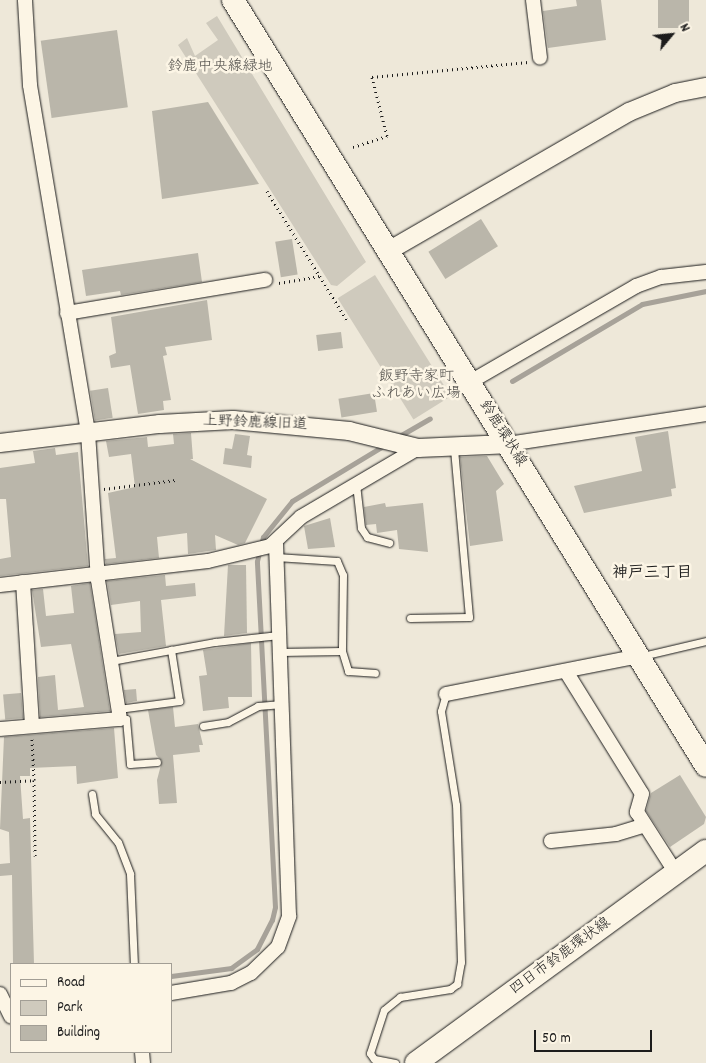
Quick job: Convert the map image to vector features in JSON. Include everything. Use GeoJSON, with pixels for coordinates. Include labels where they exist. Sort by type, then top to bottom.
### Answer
{"type":"FeatureCollection","features":[{"type":"Feature","properties":{"kind":"main road","name":"鈴鹿環状線"},"geometry":{"type":"LineString","coordinates":[[233,0],[390,250],[706,766]]}},
{"type":"Feature","properties":{"kind":"main road","name":"四日市鈴鹿環状線"},"geometry":{"type":"LineString","coordinates":[[416,1063],[706,851]]}},
{"type":"Feature","properties":{"kind":"street"},"geometry":{"type":"LineString","coordinates":[[0,729],[119,714],[100,574],[88,432],[30,85],[25,0]]}},
{"type":"Feature","properties":{"kind":"street"},"geometry":{"type":"LineString","coordinates":[[533,0],[540,58]]}},
{"type":"Feature","properties":{"kind":"street"},"geometry":{"type":"LineString","coordinates":[[390,250],[630,112],[675,93],[706,87]]}},
{"type":"Feature","properties":{"kind":"street"},"geometry":{"type":"LineString","coordinates":[[470,382],[636,286],[661,277],[706,272]]}},
{"type":"Feature","properties":{"kind":"street"},"geometry":{"type":"LineString","coordinates":[[67,313],[265,280]]}},
{"type":"Feature","properties":{"kind":"street"},"geometry":{"type":"LineString","coordinates":[[508,444],[706,414]]}},
{"type":"Feature","properties":{"kind":"street","name":"上野鈴鹿線旧道"},"geometry":{"type":"LineString","coordinates":[[0,443],[88,432],[233,420],[314,426],[412,447],[454,448],[508,444]]}},
{"type":"Feature","properties":{"kind":"street"},"geometry":{"type":"LineString","coordinates":[[172,993],[246,977],[266,962],[282,939],[291,900],[280,704],[280,652],[275,636],[274,549],[301,518],[412,447]]}},
{"type":"Feature","properties":{"kind":"street"},"geometry":{"type":"LineString","coordinates":[[0,584],[208,561],[274,549]]}},
{"type":"Feature","properties":{"kind":"street"},"geometry":{"type":"LineString","coordinates":[[23,582],[32,726]]}},
{"type":"Feature","properties":{"kind":"street"},"geometry":{"type":"LineString","coordinates":[[446,694],[567,672],[639,656]]}},
{"type":"Feature","properties":{"kind":"street"},"geometry":{"type":"LineString","coordinates":[[567,672],[642,794],[637,812],[676,872]]}},
{"type":"Feature","properties":{"kind":"street"},"geometry":{"type":"LineString","coordinates":[[551,841],[616,834],[645,824]]}},
{"type":"Feature","properties":{"kind":"street"},"geometry":{"type":"LineString","coordinates":[[0,994],[10,1015],[0,1023]]}},
{"type":"Feature","properties":{"kind":"lane"},"geometry":{"type":"LineString","coordinates":[[410,618],[469,617],[454,448]]}},
{"type":"Feature","properties":{"kind":"lane"},"geometry":{"type":"LineString","coordinates":[[356,484],[361,528],[367,537],[388,543]]}},
{"type":"Feature","properties":{"kind":"lane"},"geometry":{"type":"LineString","coordinates":[[274,549],[341,563],[342,651],[348,671],[374,673]]}},
{"type":"Feature","properties":{"kind":"lane"},"geometry":{"type":"LineString","coordinates":[[111,661],[252,637],[275,636]]}},
{"type":"Feature","properties":{"kind":"lane"},"geometry":{"type":"LineString","coordinates":[[639,656],[706,641]]}},
{"type":"Feature","properties":{"kind":"lane"},"geometry":{"type":"LineString","coordinates":[[119,714],[179,701],[171,650]]}},
{"type":"Feature","properties":{"kind":"lane"},"geometry":{"type":"LineString","coordinates":[[280,652],[342,651]]}},
{"type":"Feature","properties":{"kind":"lane"},"geometry":{"type":"LineString","coordinates":[[395,1063],[374,1059],[370,1053],[384,1010],[400,997],[450,989],[457,984],[461,967],[456,805],[441,711],[446,694]]}},
{"type":"Feature","properties":{"kind":"lane"},"geometry":{"type":"LineString","coordinates":[[203,726],[228,722],[258,706],[280,704]]}},
{"type":"Feature","properties":{"kind":"lane"},"geometry":{"type":"LineString","coordinates":[[119,714],[126,719],[130,764],[156,762]]}},
{"type":"Feature","properties":{"kind":"lane"},"geometry":{"type":"LineString","coordinates":[[92,794],[95,814],[118,842],[130,874],[134,963]]}},
{"type":"Feature","properties":{"kind":"path"},"geometry":{"type":"LineString","coordinates":[[353,147],[387,136],[372,77],[534,62],[540,58]]}},
{"type":"Feature","properties":{"kind":"path"},"geometry":{"type":"LineString","coordinates":[[267,190],[348,322]]}},
{"type":"Feature","properties":{"kind":"path"},"geometry":{"type":"LineString","coordinates":[[265,280],[269,285],[320,276]]}},
{"type":"Feature","properties":{"kind":"path"},"geometry":{"type":"LineString","coordinates":[[93,491],[175,480]]}},
{"type":"Feature","properties":{"kind":"path"},"geometry":{"type":"LineString","coordinates":[[32,726],[35,856]]}},
{"type":"Feature","properties":{"kind":"path"},"geometry":{"type":"LineString","coordinates":[[0,782],[34,780]]}},
{"type":"Feature","properties":{"kind":"green space","name":"鈴鹿中央線緑地"},"geometry":{"type":"Polygon","coordinates":[[[217,16],[366,262],[337,286],[331,285],[178,45],[187,38],[195,56],[218,40],[206,23],[217,16]]]}},
{"type":"Feature","properties":{"kind":"green space","name":"飯野寺家町 ふれあい広場"},"geometry":{"type":"Polygon","coordinates":[[[375,275],[451,396],[413,420],[338,298],[375,275]]]}},
{"type":"Feature","properties":{"kind":"building"},"geometry":{"type":"Polygon","coordinates":[[[576,0],[601,0],[606,40],[548,48],[543,11],[577,6],[576,0]]]}},
{"type":"Feature","properties":{"kind":"building"},"geometry":{"type":"Polygon","coordinates":[[[658,0],[689,0],[689,28],[658,28],[658,0]]]}},
{"type":"Feature","properties":{"kind":"building"},"geometry":{"type":"Polygon","coordinates":[[[117,30],[128,107],[52,118],[41,41],[117,30]]]}},
{"type":"Feature","properties":{"kind":"building"},"geometry":{"type":"Polygon","coordinates":[[[208,102],[259,184],[162,199],[152,111],[208,102]]]}},
{"type":"Feature","properties":{"kind":"building"},"geometry":{"type":"Polygon","coordinates":[[[481,219],[498,246],[445,279],[428,252],[481,219]]]}},
{"type":"Feature","properties":{"kind":"building"},"geometry":{"type":"Polygon","coordinates":[[[292,239],[298,275],[281,277],[275,242],[292,239]]]}},
{"type":"Feature","properties":{"kind":"building"},"geometry":{"type":"Polygon","coordinates":[[[198,253],[202,282],[121,295],[120,291],[86,296],[82,270],[198,253]]]}},
{"type":"Feature","properties":{"kind":"building"},"geometry":{"type":"Polygon","coordinates":[[[207,300],[212,340],[165,347],[167,355],[163,356],[171,400],[163,401],[164,410],[138,414],[130,365],[111,368],[109,356],[116,353],[111,317],[207,300]]]}},
{"type":"Feature","properties":{"kind":"building"},"geometry":{"type":"Polygon","coordinates":[[[341,332],[343,348],[318,351],[316,335],[341,332]]]}},
{"type":"Feature","properties":{"kind":"building"},"geometry":{"type":"Polygon","coordinates":[[[108,388],[113,418],[95,420],[90,391],[108,388]]]}},
{"type":"Feature","properties":{"kind":"building"},"geometry":{"type":"Polygon","coordinates":[[[374,393],[377,412],[341,417],[338,399],[374,393]]]}},
{"type":"Feature","properties":{"kind":"building"},"geometry":{"type":"Polygon","coordinates":[[[668,431],[676,488],[671,489],[672,496],[584,513],[574,486],[642,471],[635,437],[668,431]]]}},
{"type":"Feature","properties":{"kind":"building"},"geometry":{"type":"Polygon","coordinates":[[[191,433],[193,459],[190,459],[267,499],[245,543],[238,545],[215,535],[216,550],[188,554],[187,533],[157,537],[159,558],[106,564],[105,559],[116,558],[108,493],[135,487],[131,454],[109,457],[106,441],[147,437],[148,447],[174,444],[173,434],[191,433]]]}},
{"type":"Feature","properties":{"kind":"building"},"geometry":{"type":"Polygon","coordinates":[[[235,434],[250,436],[247,455],[252,456],[251,468],[223,464],[225,448],[232,449],[235,434]]]}},
{"type":"Feature","properties":{"kind":"building"},"geometry":{"type":"Polygon","coordinates":[[[55,448],[56,455],[78,452],[88,566],[0,576],[0,559],[11,557],[6,499],[0,499],[0,468],[35,463],[33,451],[55,448]]]}},
{"type":"Feature","properties":{"kind":"building"},"geometry":{"type":"Polygon","coordinates":[[[487,456],[504,484],[496,491],[503,541],[470,546],[460,457],[487,456]]]}},
{"type":"Feature","properties":{"kind":"building"},"geometry":{"type":"Polygon","coordinates":[[[385,503],[386,507],[423,503],[428,552],[399,549],[397,530],[377,533],[376,524],[366,525],[364,507],[385,503]]]}},
{"type":"Feature","properties":{"kind":"building"},"geometry":{"type":"Polygon","coordinates":[[[330,518],[335,547],[308,549],[304,526],[330,518]]]}},
{"type":"Feature","properties":{"kind":"building"},"geometry":{"type":"Polygon","coordinates":[[[228,565],[246,565],[247,633],[224,636],[228,565]]]}},
{"type":"Feature","properties":{"kind":"building"},"geometry":{"type":"Polygon","coordinates":[[[165,575],[166,586],[195,583],[196,596],[161,600],[166,646],[119,654],[115,634],[141,632],[140,601],[111,605],[107,581],[165,575]]]}},
{"type":"Feature","properties":{"kind":"building"},"geometry":{"type":"Polygon","coordinates":[[[90,583],[110,711],[40,717],[38,677],[55,675],[58,710],[84,707],[71,644],[41,647],[32,590],[43,589],[46,616],[74,613],[71,586],[90,583]]]}},
{"type":"Feature","properties":{"kind":"building"},"geometry":{"type":"Polygon","coordinates":[[[251,643],[252,697],[228,697],[229,708],[203,711],[199,676],[207,675],[203,650],[251,643]]]}},
{"type":"Feature","properties":{"kind":"building"},"geometry":{"type":"Polygon","coordinates":[[[136,689],[137,701],[126,703],[124,690],[136,689]]]}},
{"type":"Feature","properties":{"kind":"building"},"geometry":{"type":"Polygon","coordinates":[[[21,693],[23,718],[5,719],[3,695],[21,693]]]}},
{"type":"Feature","properties":{"kind":"building"},"geometry":{"type":"Polygon","coordinates":[[[173,707],[175,727],[198,724],[203,745],[199,745],[200,752],[173,755],[177,803],[159,804],[157,780],[162,761],[156,755],[148,710],[173,707]]]}},
{"type":"Feature","properties":{"kind":"building"},"geometry":{"type":"Polygon","coordinates":[[[114,728],[118,778],[77,784],[76,766],[30,768],[30,776],[20,776],[23,819],[30,818],[34,963],[13,963],[12,875],[0,876],[0,864],[10,863],[9,832],[0,829],[4,737],[114,728]]]}},
{"type":"Feature","properties":{"kind":"building"},"geometry":{"type":"Polygon","coordinates":[[[680,775],[706,817],[704,824],[670,847],[646,811],[651,793],[680,775]]]}},
{"type":"Feature","properties":{"kind":"waterway"},"geometry":{"type":"LineString","coordinates":[[512,381],[642,304],[706,291]]}},
{"type":"Feature","properties":{"kind":"waterway"},"geometry":{"type":"LineString","coordinates":[[396,438],[430,418]]}},
{"type":"Feature","properties":{"kind":"waterway"},"geometry":{"type":"LineString","coordinates":[[172,976],[231,968],[257,949],[272,920],[275,907],[257,561],[263,537],[292,501],[385,445]]}},
{"type":"Feature","properties":{"kind":"district","name":"神戸三丁目"},"geometry":{"type":"Point","coordinates":[652,574]}}]}
